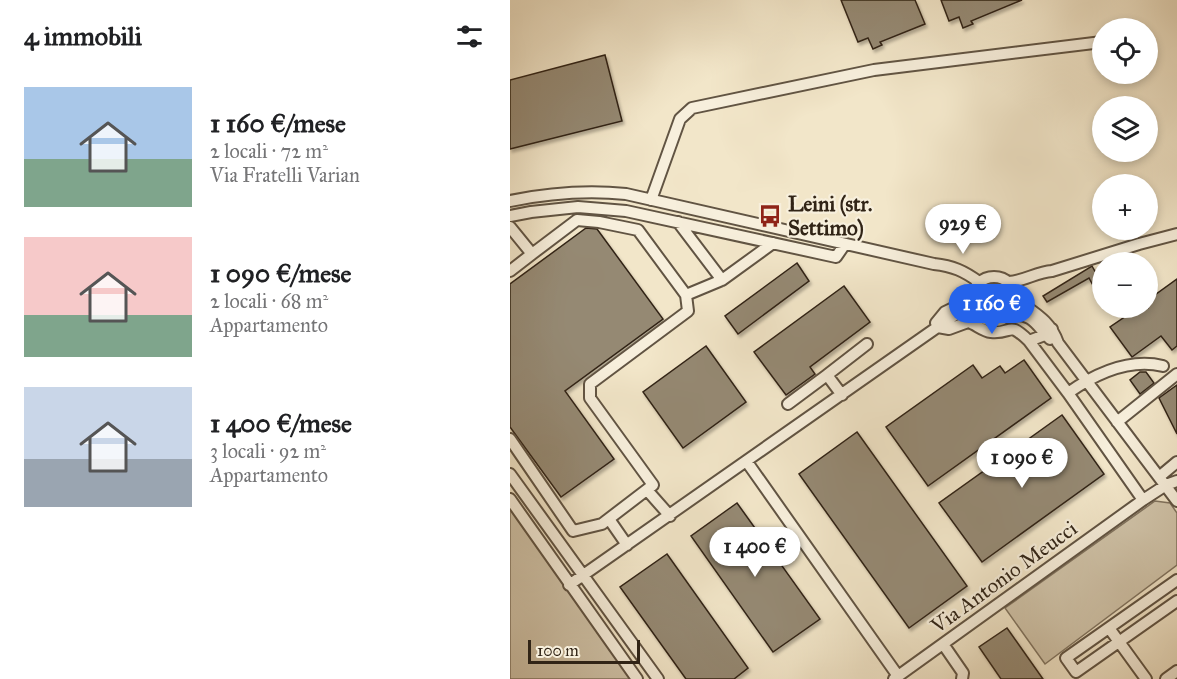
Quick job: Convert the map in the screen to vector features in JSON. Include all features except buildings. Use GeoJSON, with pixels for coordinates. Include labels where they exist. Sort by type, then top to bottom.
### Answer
{"type":"FeatureCollection","features":[{"type":"Feature","properties":{"kind":"street"},"geometry":{"type":"LineString","coordinates":[[651,200],[681,119],[692,108],[874,70],[1092,43]]}},
{"type":"Feature","properties":{"kind":"street"},"geometry":{"type":"LineString","coordinates":[[510,201],[544,194],[584,192],[626,194],[957,268],[979,282]]}},
{"type":"Feature","properties":{"kind":"street"},"geometry":{"type":"LineString","coordinates":[[510,216],[578,207],[616,210],[836,257],[845,244]]}},
{"type":"Feature","properties":{"kind":"street"},"geometry":{"type":"LineString","coordinates":[[616,210],[617,226]]}},
{"type":"Feature","properties":{"kind":"street"},"geometry":{"type":"LineString","coordinates":[[510,271],[577,220],[638,230],[686,295],[688,311],[590,384],[590,398],[653,485],[609,519],[602,524],[573,531],[510,439]]}},
{"type":"Feature","properties":{"kind":"street"},"geometry":{"type":"LineString","coordinates":[[678,222],[722,280]]}},
{"type":"Feature","properties":{"kind":"street"},"geometry":{"type":"LineString","coordinates":[[510,227],[532,255]]}},
{"type":"Feature","properties":{"kind":"street"},"geometry":{"type":"LineString","coordinates":[[1010,315],[1017,298],[1026,285],[1052,271],[1177,234]]}},
{"type":"Feature","properties":{"kind":"street"},"geometry":{"type":"LineString","coordinates":[[686,295],[722,280],[773,243]]}},
{"type":"Feature","properties":{"kind":"street"},"geometry":{"type":"LineString","coordinates":[[934,264],[964,278],[970,285],[976,312],[988,321],[1020,314],[1048,331]]}},
{"type":"Feature","properties":{"kind":"street"},"geometry":{"type":"LineString","coordinates":[[1009,282],[1052,271]]}},
{"type":"Feature","properties":{"kind":"street"},"geometry":{"type":"LineString","coordinates":[[934,330],[945,312],[972,296],[979,282],[991,276],[997,276],[1009,282],[1017,298],[1036,312],[1177,501]]}},
{"type":"Feature","properties":{"kind":"street"},"geometry":{"type":"LineString","coordinates":[[569,585],[958,313],[976,312]]}},
{"type":"Feature","properties":{"kind":"street"},"geometry":{"type":"LineString","coordinates":[[934,330],[949,329],[968,322],[989,332],[1011,328],[1019,331],[1068,393],[1143,500]]}},
{"type":"Feature","properties":{"kind":"street"},"geometry":{"type":"LineString","coordinates":[[1029,341],[1048,331]]}},
{"type":"Feature","properties":{"kind":"street"},"geometry":{"type":"LineString","coordinates":[[788,404],[867,344]]}},
{"type":"Feature","properties":{"kind":"street"},"geometry":{"type":"LineString","coordinates":[[1068,393],[1086,381],[1105,373],[1146,363],[1163,366]]}},
{"type":"Feature","properties":{"kind":"street"},"geometry":{"type":"LineString","coordinates":[[1117,422],[1177,374]]}},
{"type":"Feature","properties":{"kind":"street"},"geometry":{"type":"LineString","coordinates":[[827,375],[842,395]]}},
{"type":"Feature","properties":{"kind":"street"},"geometry":{"type":"LineString","coordinates":[[747,462],[896,678]]}},
{"type":"Feature","properties":{"kind":"street"},"geometry":{"type":"LineString","coordinates":[[1162,481],[1177,462]]}},
{"type":"Feature","properties":{"kind":"street"},"geometry":{"type":"LineString","coordinates":[[510,474],[658,679]]}},
{"type":"Feature","properties":{"kind":"street"},"geometry":{"type":"LineString","coordinates":[[1162,481],[1177,481]]}},
{"type":"Feature","properties":{"kind":"street","name":"Via Antonio Meucci"},"geometry":{"type":"LineString","coordinates":[[896,678],[1143,500],[1162,481]]}},
{"type":"Feature","properties":{"kind":"street"},"geometry":{"type":"LineString","coordinates":[[647,490],[670,516]]}},
{"type":"Feature","properties":{"kind":"street"},"geometry":{"type":"LineString","coordinates":[[510,499],[637,679]]}},
{"type":"Feature","properties":{"kind":"street"},"geometry":{"type":"LineString","coordinates":[[609,519],[627,545]]}},
{"type":"Feature","properties":{"kind":"street"},"geometry":{"type":"LineString","coordinates":[[548,555],[561,546]]}},
{"type":"Feature","properties":{"kind":"street"},"geometry":{"type":"LineString","coordinates":[[1177,580],[1066,658],[1076,672],[1177,601]]}},
{"type":"Feature","properties":{"kind":"street"},"geometry":{"type":"LineString","coordinates":[[598,626],[612,616]]}},
{"type":"Feature","properties":{"kind":"street"},"geometry":{"type":"LineString","coordinates":[[1109,628],[1146,679]]}},
{"type":"Feature","properties":{"kind":"street"},"geometry":{"type":"LineString","coordinates":[[943,644],[963,673],[962,679]]}},
{"type":"Feature","properties":{"kind":"street"},"geometry":{"type":"LineString","coordinates":[[627,665],[640,655]]}},
{"type":"Feature","properties":{"kind":"street"},"geometry":{"type":"LineString","coordinates":[[1166,679],[1177,671]]}},
{"type":"Feature","properties":{"kind":"shaded area"},"geometry":{"type":"Polygon","coordinates":[[[1155,501],[1170,503],[1177,513],[1177,565],[1045,664],[1005,608],[1155,501]]]}},
{"type":"Feature","properties":{"kind":"shaded area"},"geometry":{"type":"Polygon","coordinates":[[[510,502],[637,679],[510,679],[510,502]]]}},
{"type":"Feature","properties":{"kind":"place","name":"Leini (str. Settimo)"},"geometry":{"type":"Point","coordinates":[770,216]}}]}
